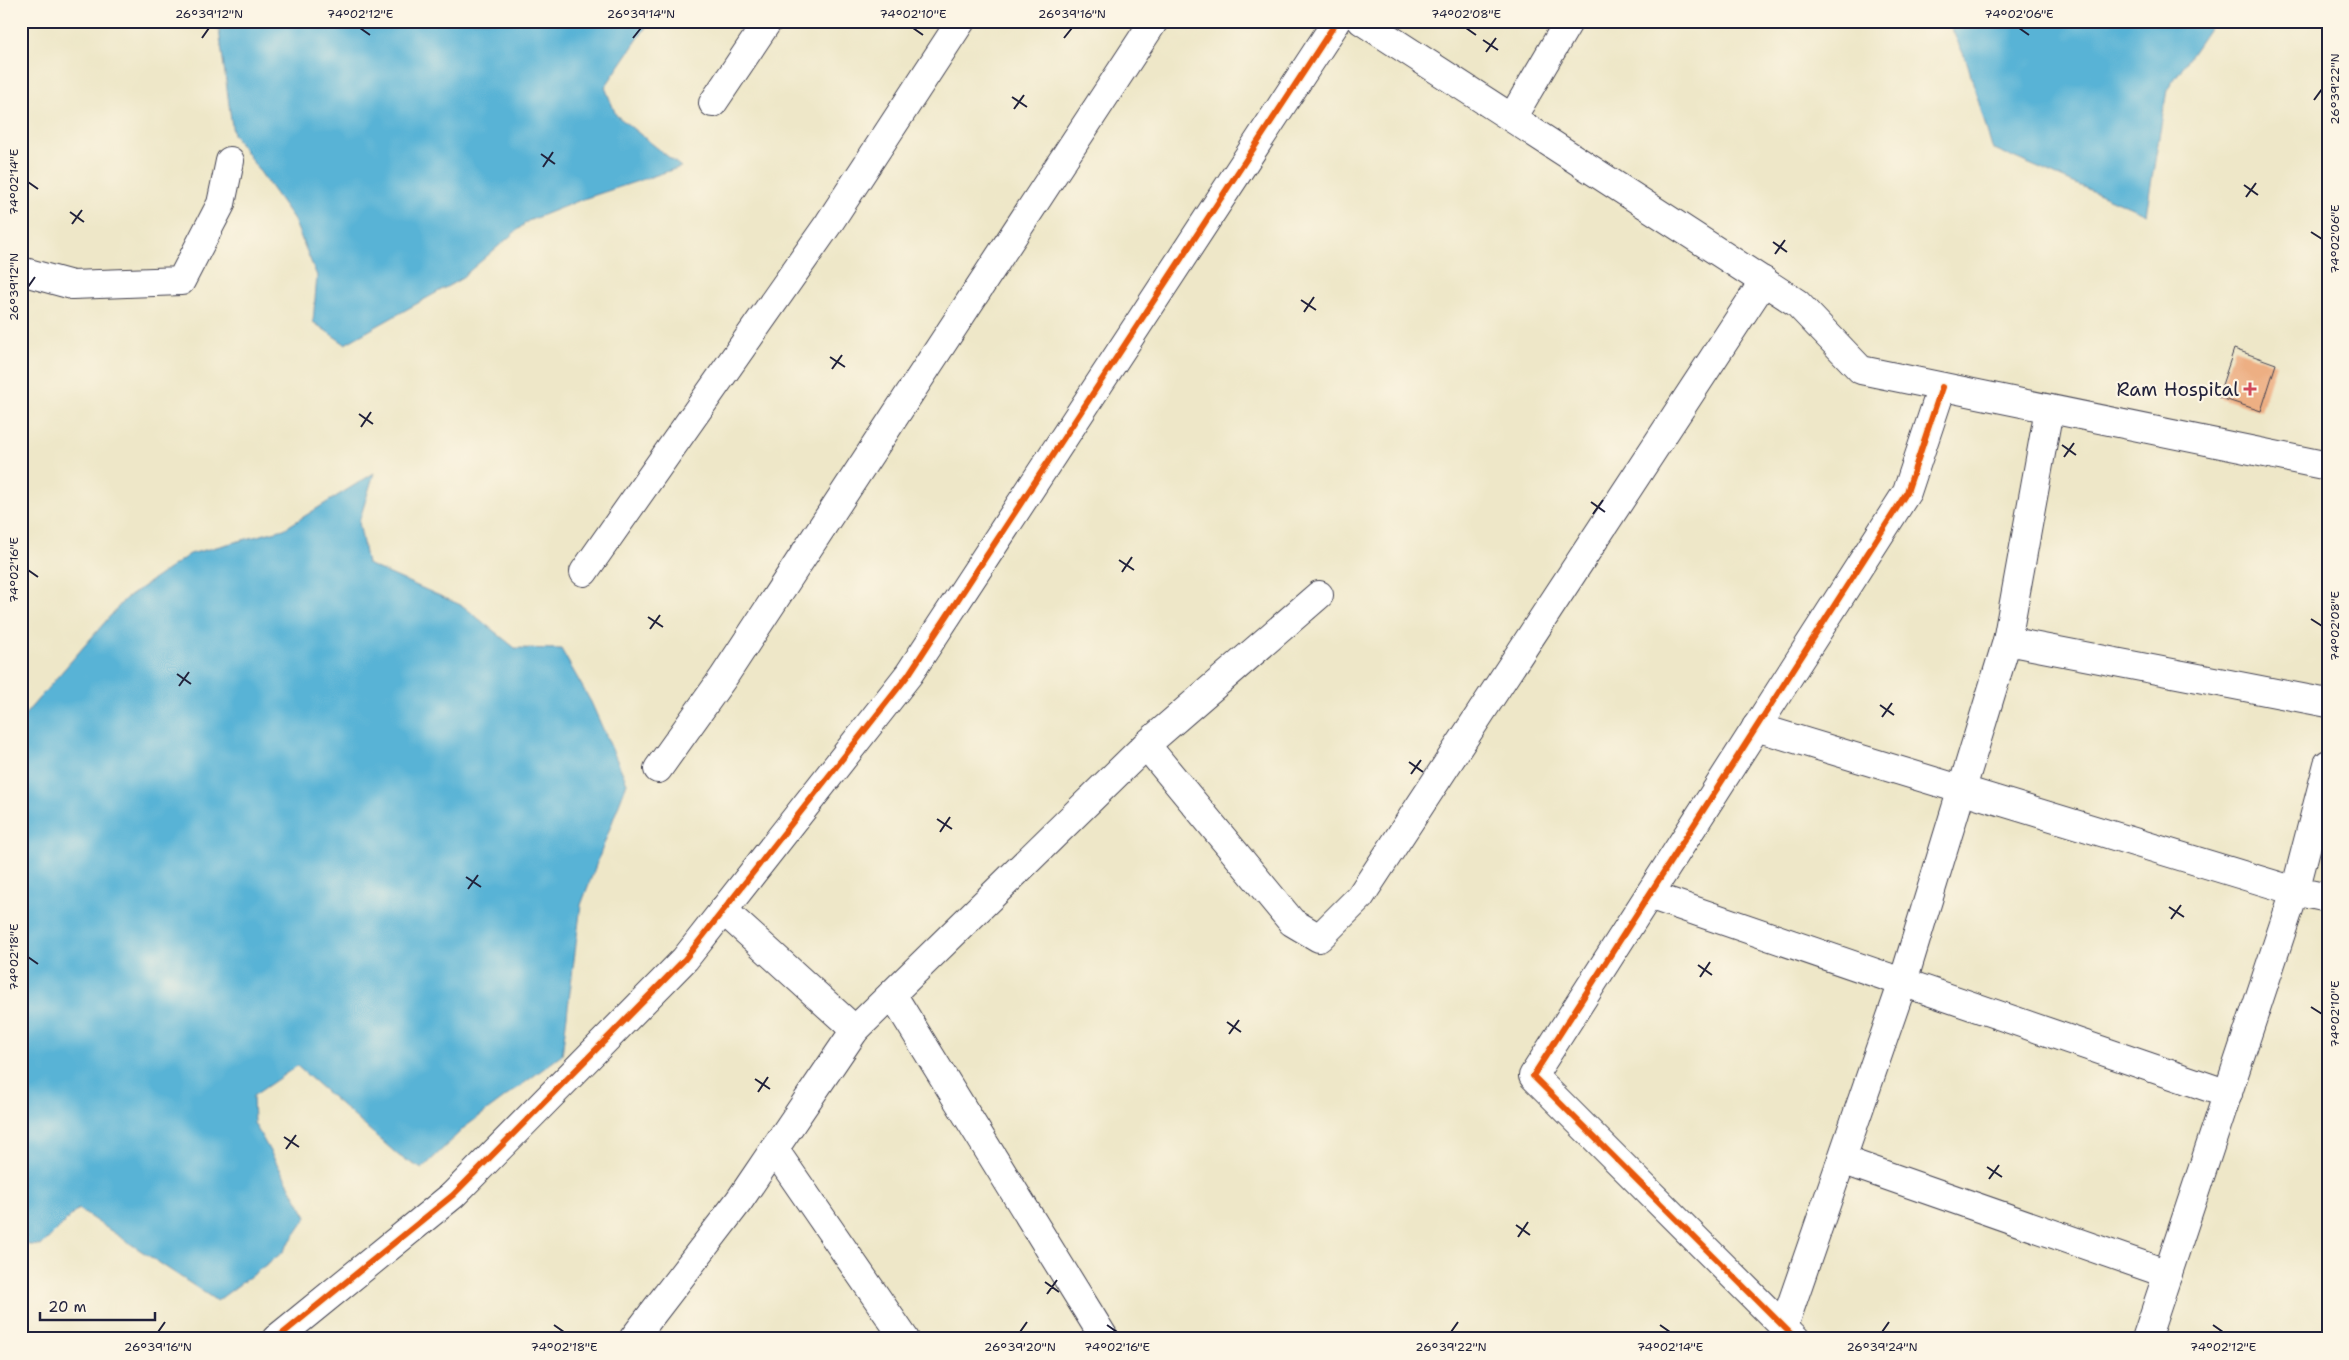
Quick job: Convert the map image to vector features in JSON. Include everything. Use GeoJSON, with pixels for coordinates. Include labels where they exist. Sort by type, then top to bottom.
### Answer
{"type":"FeatureCollection","features":[{"type":"Feature","properties":{"kind":"street"},"geometry":{"type":"LineString","coordinates":[[713,103],[768,21]]}},
{"type":"Feature","properties":{"kind":"street"},"geometry":{"type":"LineString","coordinates":[[584,572],[829,223],[961,21]]}},
{"type":"Feature","properties":{"kind":"street"},"geometry":{"type":"LineString","coordinates":[[658,769],[723,678],[1154,21]]}},
{"type":"Feature","properties":{"kind":"street"},"geometry":{"type":"LineString","coordinates":[[276,1339],[453,1195],[685,959],[909,674],[1337,21]]}},
{"type":"Feature","properties":{"kind":"street"},"geometry":{"type":"LineString","coordinates":[[1362,21],[1797,303],[1861,370],[2328,466]]}},
{"type":"Feature","properties":{"kind":"street"},"geometry":{"type":"LineString","coordinates":[[1512,118],[1569,21]]}},
{"type":"Feature","properties":{"kind":"street"},"geometry":{"type":"LineString","coordinates":[[21,271],[72,285],[181,281],[221,204],[230,161]]}},
{"type":"Feature","properties":{"kind":"street"},"geometry":{"type":"LineString","coordinates":[[1146,745],[1292,922],[1319,938],[1360,897],[1764,281]]}},
{"type":"Feature","properties":{"kind":"street"},"geometry":{"type":"LineString","coordinates":[[1942,387],[1907,492],[1534,1076],[1790,1332],[1842,1160],[1903,982],[2007,641],[2049,409]]}},
{"type":"Feature","properties":{"kind":"street"},"geometry":{"type":"LineString","coordinates":[[633,1339],[739,1201],[855,1030],[1146,745],[1319,595]]}},
{"type":"Feature","properties":{"kind":"street"},"geometry":{"type":"LineString","coordinates":[[2007,641],[2328,703]]}},
{"type":"Feature","properties":{"kind":"street"},"geometry":{"type":"LineString","coordinates":[[1756,727],[2295,892],[2328,898]]}},
{"type":"Feature","properties":{"kind":"street"},"geometry":{"type":"LineString","coordinates":[[2146,1339],[2295,892],[2328,764]]}},
{"type":"Feature","properties":{"kind":"street"},"geometry":{"type":"LineString","coordinates":[[1649,895],[2228,1094]]}},
{"type":"Feature","properties":{"kind":"street"},"geometry":{"type":"LineString","coordinates":[[723,910],[855,1030]]}},
{"type":"Feature","properties":{"kind":"street"},"geometry":{"type":"LineString","coordinates":[[892,994],[1105,1339]]}},
{"type":"Feature","properties":{"kind":"street"},"geometry":{"type":"LineString","coordinates":[[774,1150],[906,1339]]}},
{"type":"Feature","properties":{"kind":"street"},"geometry":{"type":"LineString","coordinates":[[1842,1160],[2168,1274]]}},
{"type":"Feature","properties":{"kind":"water"},"geometry":{"type":"Polygon","coordinates":[[[202,21],[650,21],[605,87],[616,115],[681,167],[583,199],[528,221],[459,280],[345,344],[313,322],[317,276],[293,218],[233,134],[219,30],[202,21]]]}},
{"type":"Feature","properties":{"kind":"water"},"geometry":{"type":"Polygon","coordinates":[[[1948,21],[2214,21],[2167,90],[2146,214],[1992,148],[1967,62],[1948,21]]]}},
{"type":"Feature","properties":{"kind":"water"},"geometry":{"type":"Polygon","coordinates":[[[374,473],[359,522],[367,564],[463,606],[515,648],[561,649],[591,702],[627,783],[581,905],[562,1055],[465,1127],[422,1169],[399,1156],[297,1066],[253,1096],[254,1123],[307,1217],[282,1253],[217,1301],[78,1209],[41,1246],[21,1244],[21,719],[125,599],[190,554],[284,529],[374,473]]]}},
{"type":"Feature","properties":{"kind":"building"},"geometry":{"type":"Polygon","coordinates":[[[2234,349],[2276,364],[2261,411],[2218,397],[2234,349]]]}},
{"type":"Feature","properties":{"kind":"cycle path"},"geometry":{"type":"LineString","coordinates":[[276,1339],[453,1195],[685,959],[909,674],[1337,21]]}},
{"type":"Feature","properties":{"kind":"cycle path"},"geometry":{"type":"LineString","coordinates":[[1796,1339],[1533,1076],[1907,492],[1942,387]]}},
{"type":"Feature","properties":{"kind":"place","name":"Ram Hospital"},"geometry":{"type":"Point","coordinates":[2250,389]}}]}
